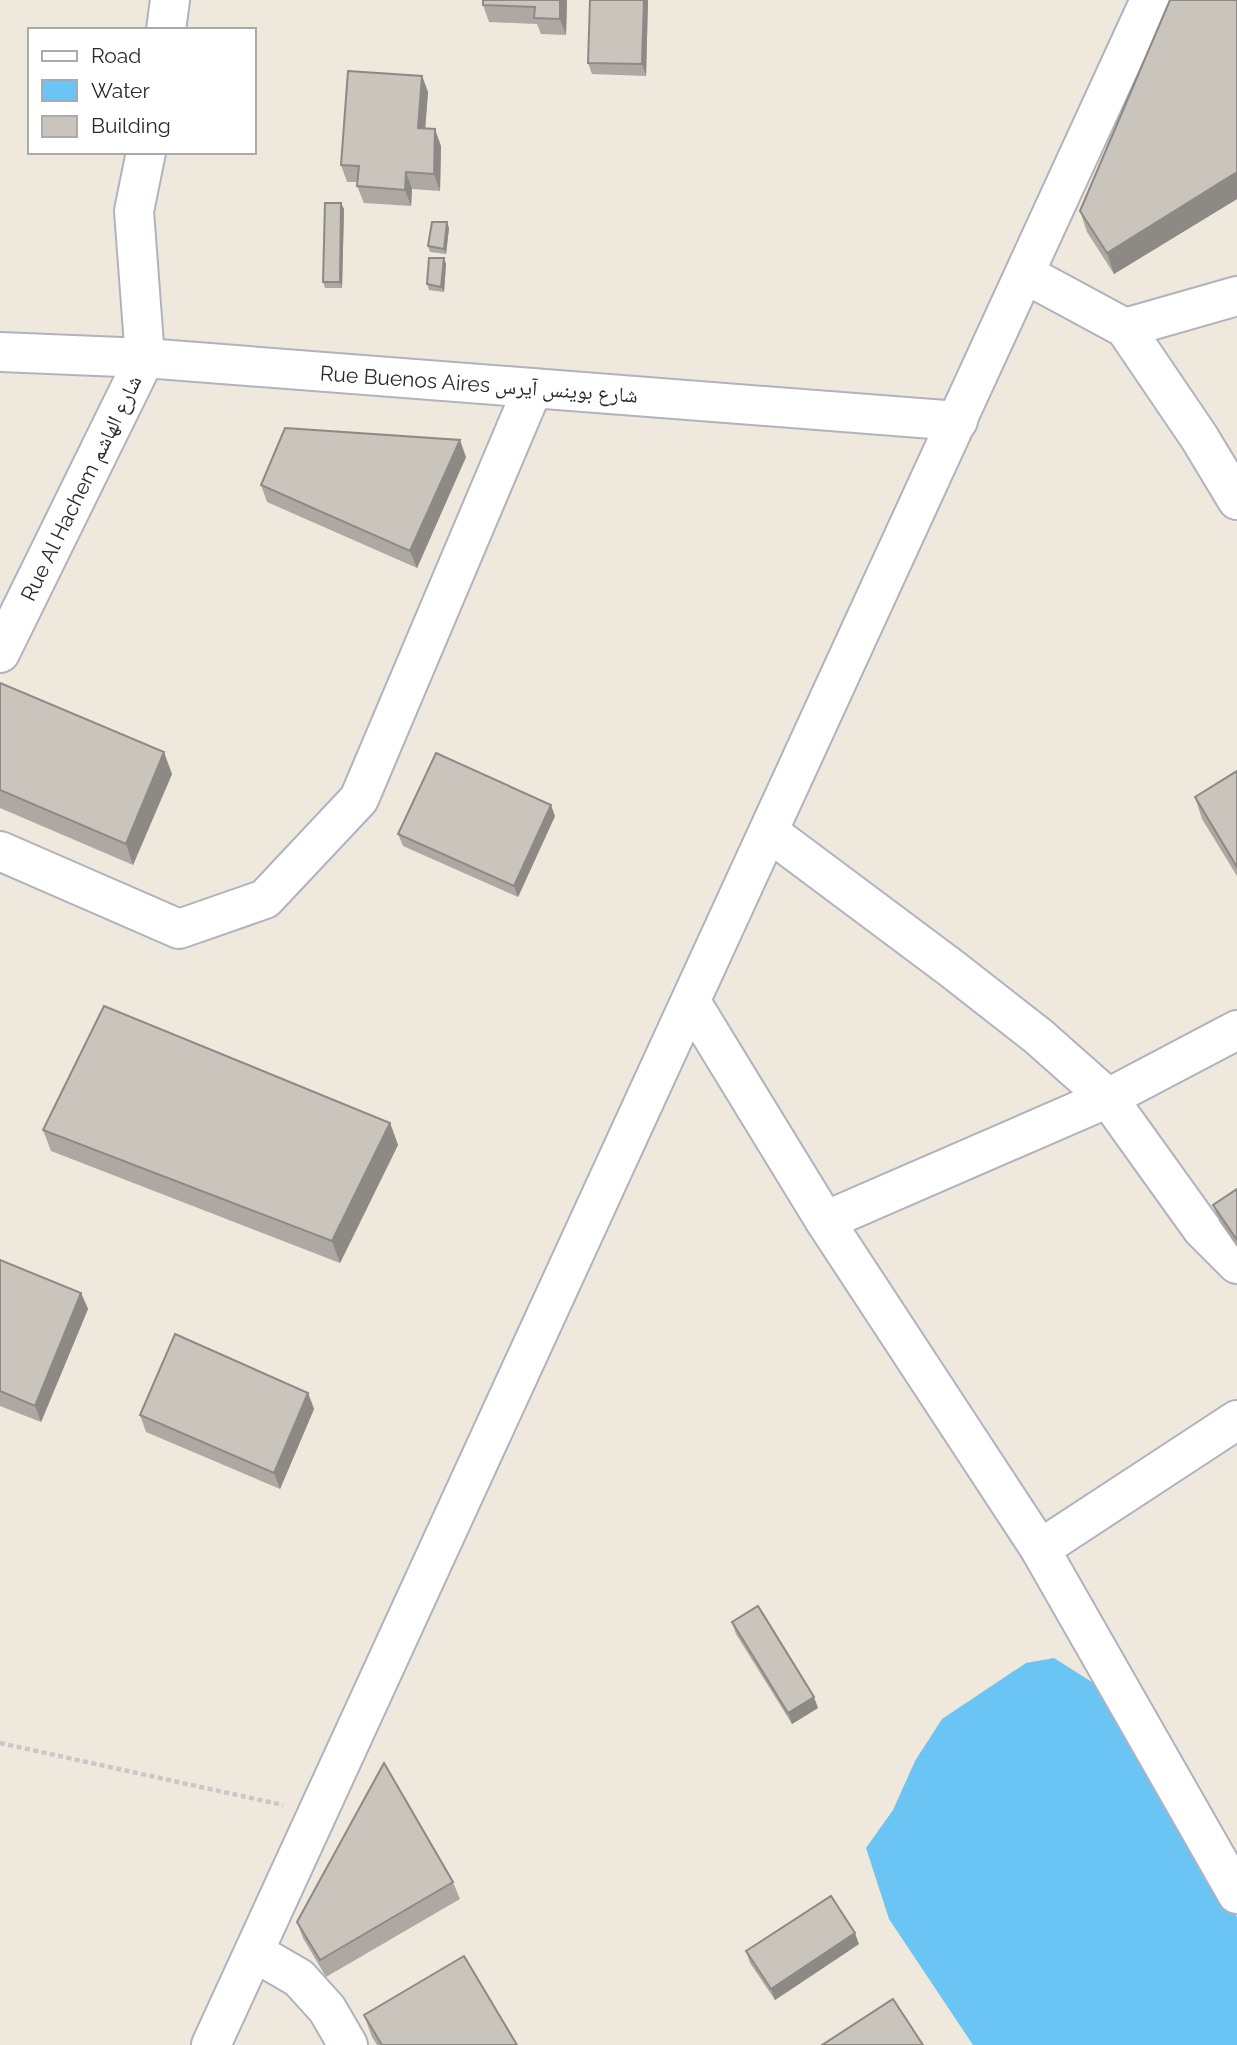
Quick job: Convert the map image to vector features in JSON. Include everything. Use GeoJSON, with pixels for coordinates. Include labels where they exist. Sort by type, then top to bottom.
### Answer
{"type":"FeatureCollection","features":[{"type":"Feature","properties":{"kind":"street"},"geometry":{"type":"LineString","coordinates":[[166,28],[170,0]]}},
{"type":"Feature","properties":{"kind":"street"},"geometry":{"type":"LineString","coordinates":[[211,2045],[1150,0]]}},
{"type":"Feature","properties":{"kind":"street","name":"Rue Al Hachem شارع الهاشم"},"geometry":{"type":"LineString","coordinates":[[0,653],[145,358],[134,211],[146,154]]}},
{"type":"Feature","properties":{"kind":"street"},"geometry":{"type":"LineString","coordinates":[[1025,274],[1125,328],[1199,437],[1237,500]]}},
{"type":"Feature","properties":{"kind":"street"},"geometry":{"type":"LineString","coordinates":[[1125,328],[1237,296]]}},
{"type":"Feature","properties":{"kind":"street","name":"Rue Buenos Aires شارع بوينس آيرس"},"geometry":{"type":"LineString","coordinates":[[0,352],[145,358],[958,421]]}},
{"type":"Feature","properties":{"kind":"street"},"geometry":{"type":"LineString","coordinates":[[0,851],[179,929],[265,899],[359,799],[533,388]]}},
{"type":"Feature","properties":{"kind":"street"},"geometry":{"type":"LineString","coordinates":[[769,832],[1038,1036],[1108,1098],[1202,1229],[1237,1264]]}},
{"type":"Feature","properties":{"kind":"street"},"geometry":{"type":"LineString","coordinates":[[691,1002],[825,1221],[1040,1549],[1237,1894]]}},
{"type":"Feature","properties":{"kind":"street"},"geometry":{"type":"LineString","coordinates":[[825,1221],[1108,1098],[1237,1030]]}},
{"type":"Feature","properties":{"kind":"street"},"geometry":{"type":"LineString","coordinates":[[1040,1549],[1237,1419]]}},
{"type":"Feature","properties":{"kind":"street"},"geometry":{"type":"LineString","coordinates":[[254,1952],[299,1978],[327,2009],[348,2045]]}},
{"type":"Feature","properties":{"kind":"path"},"geometry":{"type":"LineString","coordinates":[[0,1742],[318,1812]]}},
{"type":"Feature","properties":{"kind":"water"},"geometry":{"type":"Polygon","coordinates":[[[1054,1658],[1106,1691],[1220,1873],[1237,1918],[1237,2045],[973,2045],[889,1919],[866,1848],[893,1810],[915,1761],[942,1719],[1026,1663],[1054,1658]]]}},
{"type":"Feature","properties":{"kind":"building"},"geometry":{"type":"Polygon","coordinates":[[[483,0],[560,0],[560,19],[534,18],[535,7],[483,5],[483,0]]]}},
{"type":"Feature","properties":{"kind":"building"},"geometry":{"type":"Polygon","coordinates":[[[590,0],[644,0],[642,64],[588,63],[590,0]]]}},
{"type":"Feature","properties":{"kind":"building"},"geometry":{"type":"Polygon","coordinates":[[[1170,0],[1237,0],[1237,172],[1107,253],[1080,211],[1170,0]]]}},
{"type":"Feature","properties":{"kind":"building"},"geometry":{"type":"Polygon","coordinates":[[[348,71],[422,76],[418,128],[435,129],[434,174],[406,172],[405,190],[357,186],[359,166],[341,165],[348,71]]]}},
{"type":"Feature","properties":{"kind":"building"},"geometry":{"type":"Polygon","coordinates":[[[325,203],[341,203],[340,282],[323,282],[325,203]]]}},
{"type":"Feature","properties":{"kind":"building"},"geometry":{"type":"Polygon","coordinates":[[[432,222],[447,222],[444,249],[428,246],[432,222]]]}},
{"type":"Feature","properties":{"kind":"building"},"geometry":{"type":"Polygon","coordinates":[[[429,258],[444,258],[441,287],[427,284],[429,258]]]}},
{"type":"Feature","properties":{"kind":"building"},"geometry":{"type":"Polygon","coordinates":[[[285,428],[460,440],[410,551],[261,485],[285,428]]]}},
{"type":"Feature","properties":{"kind":"building"},"geometry":{"type":"Polygon","coordinates":[[[0,683],[164,752],[126,844],[0,790],[0,683]]]}},
{"type":"Feature","properties":{"kind":"building"},"geometry":{"type":"Polygon","coordinates":[[[436,753],[551,805],[514,886],[398,834],[436,753]]]}},
{"type":"Feature","properties":{"kind":"building"},"geometry":{"type":"Polygon","coordinates":[[[1237,771],[1237,867],[1195,797],[1237,771]]]}},
{"type":"Feature","properties":{"kind":"building"},"geometry":{"type":"Polygon","coordinates":[[[104,1006],[390,1123],[332,1241],[43,1130],[104,1006]]]}},
{"type":"Feature","properties":{"kind":"building"},"geometry":{"type":"Polygon","coordinates":[[[1237,1189],[1237,1240],[1213,1205],[1237,1189]]]}},
{"type":"Feature","properties":{"kind":"building"},"geometry":{"type":"Polygon","coordinates":[[[0,1260],[81,1293],[35,1406],[0,1391],[0,1260]]]}},
{"type":"Feature","properties":{"kind":"building"},"geometry":{"type":"Polygon","coordinates":[[[175,1334],[308,1393],[274,1473],[140,1415],[175,1334]]]}},
{"type":"Feature","properties":{"kind":"building"},"geometry":{"type":"Polygon","coordinates":[[[758,1606],[814,1697],[788,1713],[732,1622],[758,1606]]]}},
{"type":"Feature","properties":{"kind":"building"},"geometry":{"type":"Polygon","coordinates":[[[384,1763],[453,1882],[320,1960],[297,1922],[384,1763]]]}},
{"type":"Feature","properties":{"kind":"building"},"geometry":{"type":"Polygon","coordinates":[[[831,1896],[855,1933],[771,1989],[746,1951],[831,1896]]]}},
{"type":"Feature","properties":{"kind":"building"},"geometry":{"type":"Polygon","coordinates":[[[464,1956],[517,2045],[382,2045],[364,2015],[464,1956]]]}},
{"type":"Feature","properties":{"kind":"building"},"geometry":{"type":"Polygon","coordinates":[[[893,1999],[923,2045],[822,2045],[893,1999]]]}}]}
